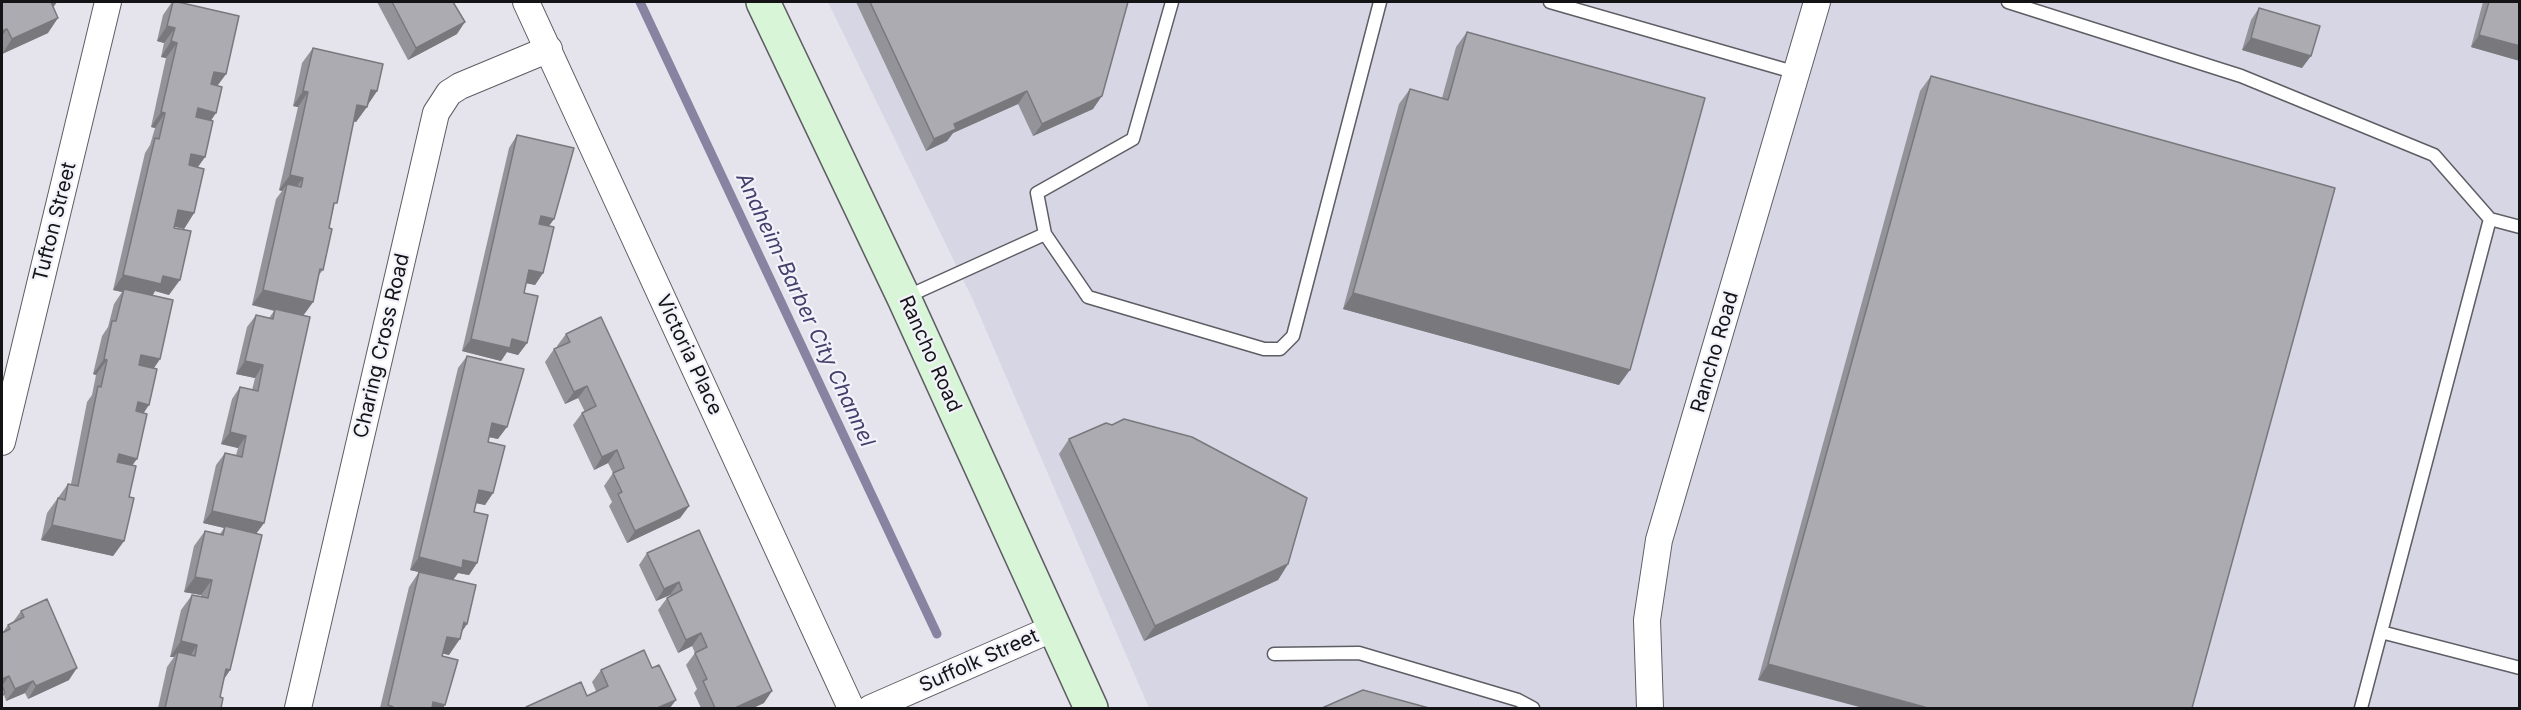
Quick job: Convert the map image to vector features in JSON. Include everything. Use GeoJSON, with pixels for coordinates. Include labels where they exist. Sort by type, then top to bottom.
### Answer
{"type":"FeatureCollection","features":[{"type":"Feature","properties":{"kind":"street","name":"Tufton Street"},"geometry":{"type":"LineString","coordinates":[[2,442],[108,2]]}},
{"type":"Feature","properties":{"kind":"street","name":"Victoria Place"},"geometry":{"type":"LineString","coordinates":[[526,2],[851,708]]}},
{"type":"Feature","properties":{"kind":"street","name":"Rancho Road"},"geometry":{"type":"LineString","coordinates":[[763,2],[904,298],[1091,708]]}},
{"type":"Feature","properties":{"kind":"street","name":"Rancho Road"},"geometry":{"type":"LineString","coordinates":[[1650,708],[1647,620],[1659,540],[1817,2]]}},
{"type":"Feature","properties":{"kind":"street","name":"Charing Cross Road"},"geometry":{"type":"LineString","coordinates":[[298,708],[436,113],[449,93],[460,86],[549,49]]}},
{"type":"Feature","properties":{"kind":"street","name":"Suffolk Street"},"geometry":{"type":"LineString","coordinates":[[871,708],[1054,628]]}},
{"type":"Feature","properties":{"kind":"lane"},"geometry":{"type":"LineString","coordinates":[[1172,2],[1133,139],[1037,193],[1045,234],[1088,297],[1264,349],[1280,349],[1293,336],[1380,2]]}},
{"type":"Feature","properties":{"kind":"lane"},"geometry":{"type":"LineString","coordinates":[[1550,2],[1797,73]]}},
{"type":"Feature","properties":{"kind":"lane"},"geometry":{"type":"LineString","coordinates":[[2008,2],[2241,76],[2434,155],[2490,219],[2520,227]]}},
{"type":"Feature","properties":{"kind":"lane"},"geometry":{"type":"LineString","coordinates":[[2361,708],[2490,219]]}},
{"type":"Feature","properties":{"kind":"lane"},"geometry":{"type":"LineString","coordinates":[[904,298],[1045,234]]}},
{"type":"Feature","properties":{"kind":"lane"},"geometry":{"type":"LineString","coordinates":[[2381,632],[2520,668]]}},
{"type":"Feature","properties":{"kind":"lane"},"geometry":{"type":"LineString","coordinates":[[1274,654],[1359,653],[1518,700],[1533,708]]}},
{"type":"Feature","properties":{"kind":"shaded area"},"geometry":{"type":"Polygon","coordinates":[[[828,2],[2519,2],[2519,708],[1149,708],[973,300],[828,2]]]}},
{"type":"Feature","properties":{"kind":"building"},"geometry":{"type":"Polygon","coordinates":[[[2,2],[51,2],[58,18],[12,39],[7,29],[2,31],[2,2]]]}},
{"type":"Feature","properties":{"kind":"building"},"geometry":{"type":"Polygon","coordinates":[[[173,2],[239,16],[226,74],[214,72],[211,84],[222,87],[216,113],[198,108],[196,117],[213,121],[205,157],[191,154],[189,165],[204,169],[194,213],[178,210],[174,228],[191,231],[180,280],[163,276],[161,284],[123,275],[155,138],[159,139],[165,113],[161,112],[177,43],[171,41],[175,28],[167,26],[173,2]]]}},
{"type":"Feature","properties":{"kind":"building"},"geometry":{"type":"Polygon","coordinates":[[[392,2],[453,2],[465,22],[416,48],[392,2]]]}},
{"type":"Feature","properties":{"kind":"building"},"geometry":{"type":"Polygon","coordinates":[[[870,2],[1128,2],[1102,96],[1042,124],[1027,91],[954,124],[956,129],[934,139],[870,2]]]}},
{"type":"Feature","properties":{"kind":"building"},"geometry":{"type":"Polygon","coordinates":[[[2489,2],[2520,2],[2520,46],[2479,35],[2489,2]]]}},
{"type":"Feature","properties":{"kind":"building"},"geometry":{"type":"Polygon","coordinates":[[[2259,8],[2320,26],[2311,56],[2251,38],[2259,8]]]}},
{"type":"Feature","properties":{"kind":"building"},"geometry":{"type":"Polygon","coordinates":[[[1467,32],[1705,98],[1630,370],[1353,293],[1410,89],[1448,100],[1467,32]]]}},
{"type":"Feature","properties":{"kind":"building"},"geometry":{"type":"Polygon","coordinates":[[[313,48],[383,64],[377,91],[371,90],[367,107],[357,105],[337,203],[334,203],[329,228],[332,229],[323,270],[320,269],[313,302],[263,290],[287,184],[301,187],[303,178],[290,175],[308,92],[303,91],[313,48]]]}},
{"type":"Feature","properties":{"kind":"building"},"geometry":{"type":"Polygon","coordinates":[[[1931,76],[2335,188],[2192,708],[1928,708],[1768,664],[1931,76]]]}},
{"type":"Feature","properties":{"kind":"building"},"geometry":{"type":"Polygon","coordinates":[[[517,135],[574,148],[554,219],[541,216],[539,224],[554,227],[543,273],[529,270],[524,293],[538,296],[527,343],[512,339],[510,348],[471,339],[517,135]]]}},
{"type":"Feature","properties":{"kind":"building"},"geometry":{"type":"Polygon","coordinates":[[[124,289],[173,300],[160,359],[141,355],[139,365],[157,369],[149,405],[138,402],[136,411],[147,414],[137,459],[119,454],[117,462],[136,466],[129,497],[134,498],[124,541],[52,525],[58,498],[65,500],[68,484],[78,486],[98,386],[101,387],[107,360],[104,359],[112,321],[116,321],[124,289]]]}},
{"type":"Feature","properties":{"kind":"building"},"geometry":{"type":"Polygon","coordinates":[[[275,309],[310,317],[264,523],[212,511],[225,453],[242,457],[246,436],[230,432],[240,387],[258,391],[263,365],[245,361],[256,315],[273,319],[275,309]]]}},
{"type":"Feature","properties":{"kind":"building"},"geometry":{"type":"Polygon","coordinates":[[[601,317],[689,506],[635,531],[618,494],[622,492],[613,473],[624,468],[617,450],[602,457],[582,413],[596,406],[587,386],[574,392],[554,349],[570,342],[566,334],[601,317]]]}},
{"type":"Feature","properties":{"kind":"building"},"geometry":{"type":"Polygon","coordinates":[[[467,356],[524,369],[507,427],[492,423],[488,442],[505,446],[493,493],[479,490],[474,512],[488,515],[477,563],[463,560],[462,568],[419,557],[467,356]]]}},
{"type":"Feature","properties":{"kind":"building"},"geometry":{"type":"Polygon","coordinates":[[[1124,419],[1192,437],[1307,498],[1288,564],[1155,626],[1069,439],[1106,423],[1112,425],[1124,419]]]}},
{"type":"Feature","properties":{"kind":"building"},"geometry":{"type":"Polygon","coordinates":[[[225,526],[262,535],[230,670],[226,669],[220,697],[223,698],[221,708],[165,708],[178,652],[195,656],[197,645],[181,641],[192,595],[208,598],[212,580],[195,577],[205,531],[223,535],[225,526]]]}},
{"type":"Feature","properties":{"kind":"building"},"geometry":{"type":"Polygon","coordinates":[[[699,530],[772,691],[735,708],[715,708],[703,681],[707,679],[695,653],[707,647],[701,633],[686,640],[667,598],[682,590],[679,582],[664,589],[647,553],[699,530]]]}},
{"type":"Feature","properties":{"kind":"building"},"geometry":{"type":"Polygon","coordinates":[[[419,572],[476,585],[467,624],[464,622],[460,639],[447,637],[442,656],[458,660],[445,705],[433,702],[432,708],[392,708],[388,705],[419,572]]]}},
{"type":"Feature","properties":{"kind":"building"},"geometry":{"type":"Polygon","coordinates":[[[47,599],[77,668],[36,686],[33,681],[15,689],[9,676],[2,679],[2,633],[10,629],[8,625],[24,617],[21,611],[47,599]]]}},
{"type":"Feature","properties":{"kind":"building"},"geometry":{"type":"Polygon","coordinates":[[[644,650],[652,668],[659,665],[676,700],[657,708],[526,707],[581,682],[587,696],[608,686],[601,670],[644,650]]]}},
{"type":"Feature","properties":{"kind":"building"},"geometry":{"type":"Polygon","coordinates":[[[1363,690],[1429,708],[1322,708],[1363,690]]]}},
{"type":"Feature","properties":{"kind":"waterway","name":"Anaheim-Barber City Channel"},"geometry":{"type":"LineString","coordinates":[[640,2],[937,634]]}}]}
